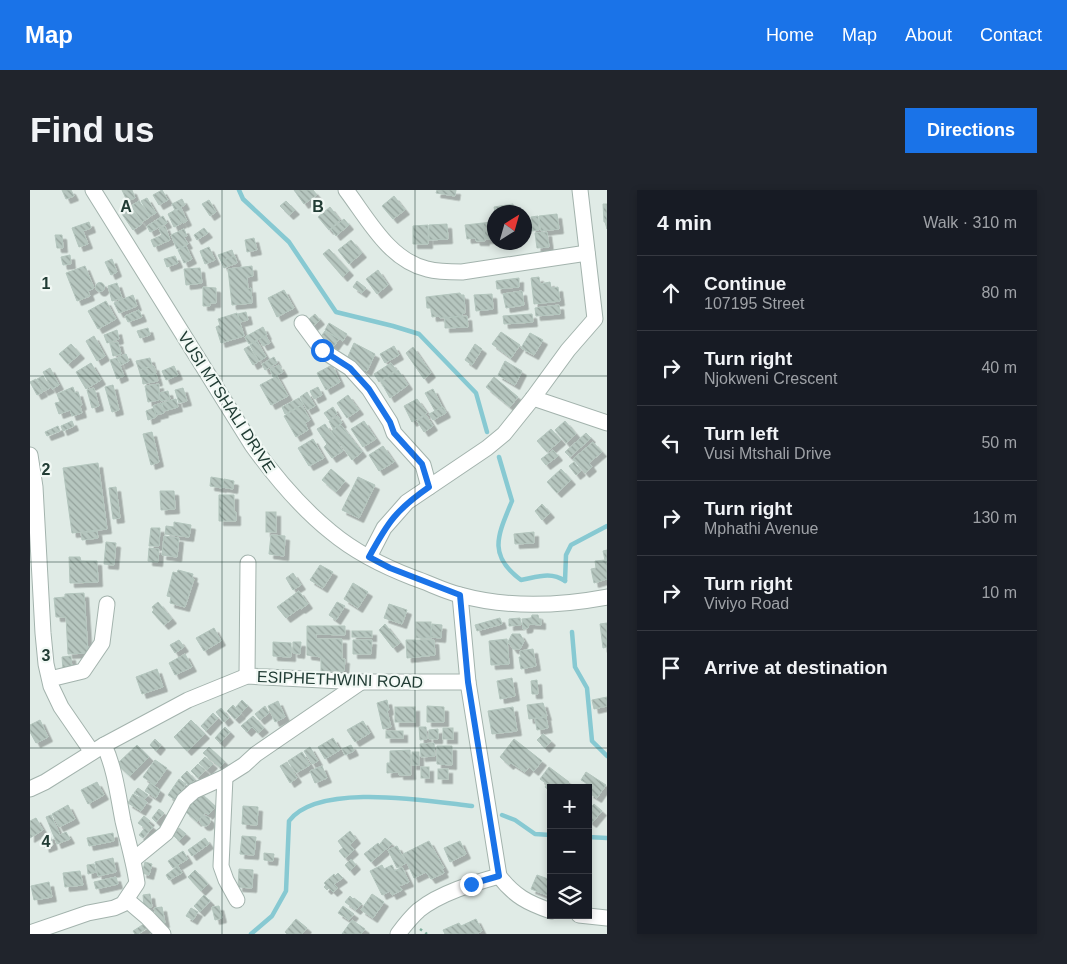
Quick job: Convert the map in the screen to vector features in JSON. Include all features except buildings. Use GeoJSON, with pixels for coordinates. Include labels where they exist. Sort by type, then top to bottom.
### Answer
{"type":"FeatureCollection","features":[{"type":"Feature","properties":{"kind":"street","name":"VUSI MTSHALI DRIVE"},"geometry":{"type":"LineString","coordinates":[[93,190],[230,412],[268,467],[301,505],[332,533],[390,568],[460,595],[516,603],[540,604],[564,604],[607,597]]}},
{"type":"Feature","properties":{"kind":"street"},"geometry":{"type":"LineString","coordinates":[[346,190],[383,239],[400,257],[414,265],[427,269],[443,272],[462,272],[586,253]]}},
{"type":"Feature","properties":{"kind":"street"},"geometry":{"type":"LineString","coordinates":[[369,557],[384,528],[395,514],[407,502],[487,448],[504,434],[568,350],[601,318],[586,253],[580,190]]}},
{"type":"Feature","properties":{"kind":"street"},"geometry":{"type":"LineString","coordinates":[[302,323],[322,350],[350,368],[369,389],[390,422],[394,433],[422,464],[429,487]]}},
{"type":"Feature","properties":{"kind":"street"},"geometry":{"type":"LineString","coordinates":[[533,398],[607,422]]}},
{"type":"Feature","properties":{"kind":"street"},"geometry":{"type":"LineString","coordinates":[[30,455],[35,487],[46,664],[61,707],[112,763],[137,883],[123,904],[114,908],[88,913],[30,933]]}},
{"type":"Feature","properties":{"kind":"street"},"geometry":{"type":"LineString","coordinates":[[247,676],[248,563]]}},
{"type":"Feature","properties":{"kind":"street"},"geometry":{"type":"LineString","coordinates":[[460,595],[468,682],[499,876],[508,888],[518,896],[547,910]]}},
{"type":"Feature","properties":{"kind":"street"},"geometry":{"type":"LineString","coordinates":[[50,679],[83,671],[102,643],[107,604]]}},
{"type":"Feature","properties":{"kind":"street","name":"ESIPHETHWINI ROAD"},"geometry":{"type":"LineString","coordinates":[[30,789],[188,700],[247,676],[361,682],[468,682]]}},
{"type":"Feature","properties":{"kind":"street"},"geometry":{"type":"LineString","coordinates":[[133,860],[166,833],[184,800],[205,786],[244,766],[256,754],[361,682]]}},
{"type":"Feature","properties":{"kind":"street"},"geometry":{"type":"LineString","coordinates":[[225,777],[220,866],[237,900]]}},
{"type":"Feature","properties":{"kind":"street"},"geometry":{"type":"LineString","coordinates":[[398,934],[418,911],[428,903],[471,884],[499,876]]}},
{"type":"Feature","properties":{"kind":"street"},"geometry":{"type":"LineString","coordinates":[[127,900],[163,934]]}},
{"type":"Feature","properties":{"kind":"street"},"geometry":{"type":"LineString","coordinates":[[592,916],[607,918]]}},
{"type":"Feature","properties":{"kind":"waterway"},"geometry":{"type":"LineString","coordinates":[[239,190],[243,199],[289,242],[336,312],[419,334],[476,393],[487,432]]}},
{"type":"Feature","properties":{"kind":"waterway"},"geometry":{"type":"LineString","coordinates":[[499,457],[512,501],[498,544],[503,562],[521,580],[549,575],[565,581]]}},
{"type":"Feature","properties":{"kind":"waterway"},"geometry":{"type":"LineString","coordinates":[[565,581],[566,555],[571,545],[607,526]]}},
{"type":"Feature","properties":{"kind":"waterway"},"geometry":{"type":"LineString","coordinates":[[572,632],[575,667],[587,688],[592,741],[607,756]]}},
{"type":"Feature","properties":{"kind":"waterway"},"geometry":{"type":"LineString","coordinates":[[251,934],[272,916],[286,891],[289,821],[303,809],[324,802],[348,798],[375,797],[472,806]]}},
{"type":"Feature","properties":{"kind":"waterway"},"geometry":{"type":"LineString","coordinates":[[502,815],[515,820],[535,834],[547,835]]}},
{"type":"Feature","properties":{"kind":"waterway"},"geometry":{"type":"LineString","coordinates":[[592,837],[607,838]]}},
{"type":"Feature","properties":{"kind":"route"},"geometry":{"type":"LineString","coordinates":[[322,350],[350,368],[369,389],[390,422],[394,433],[422,464],[429,487],[407,502],[395,514],[384,528],[369,557],[390,568],[460,595],[468,682],[499,876],[471,884]]}}]}
